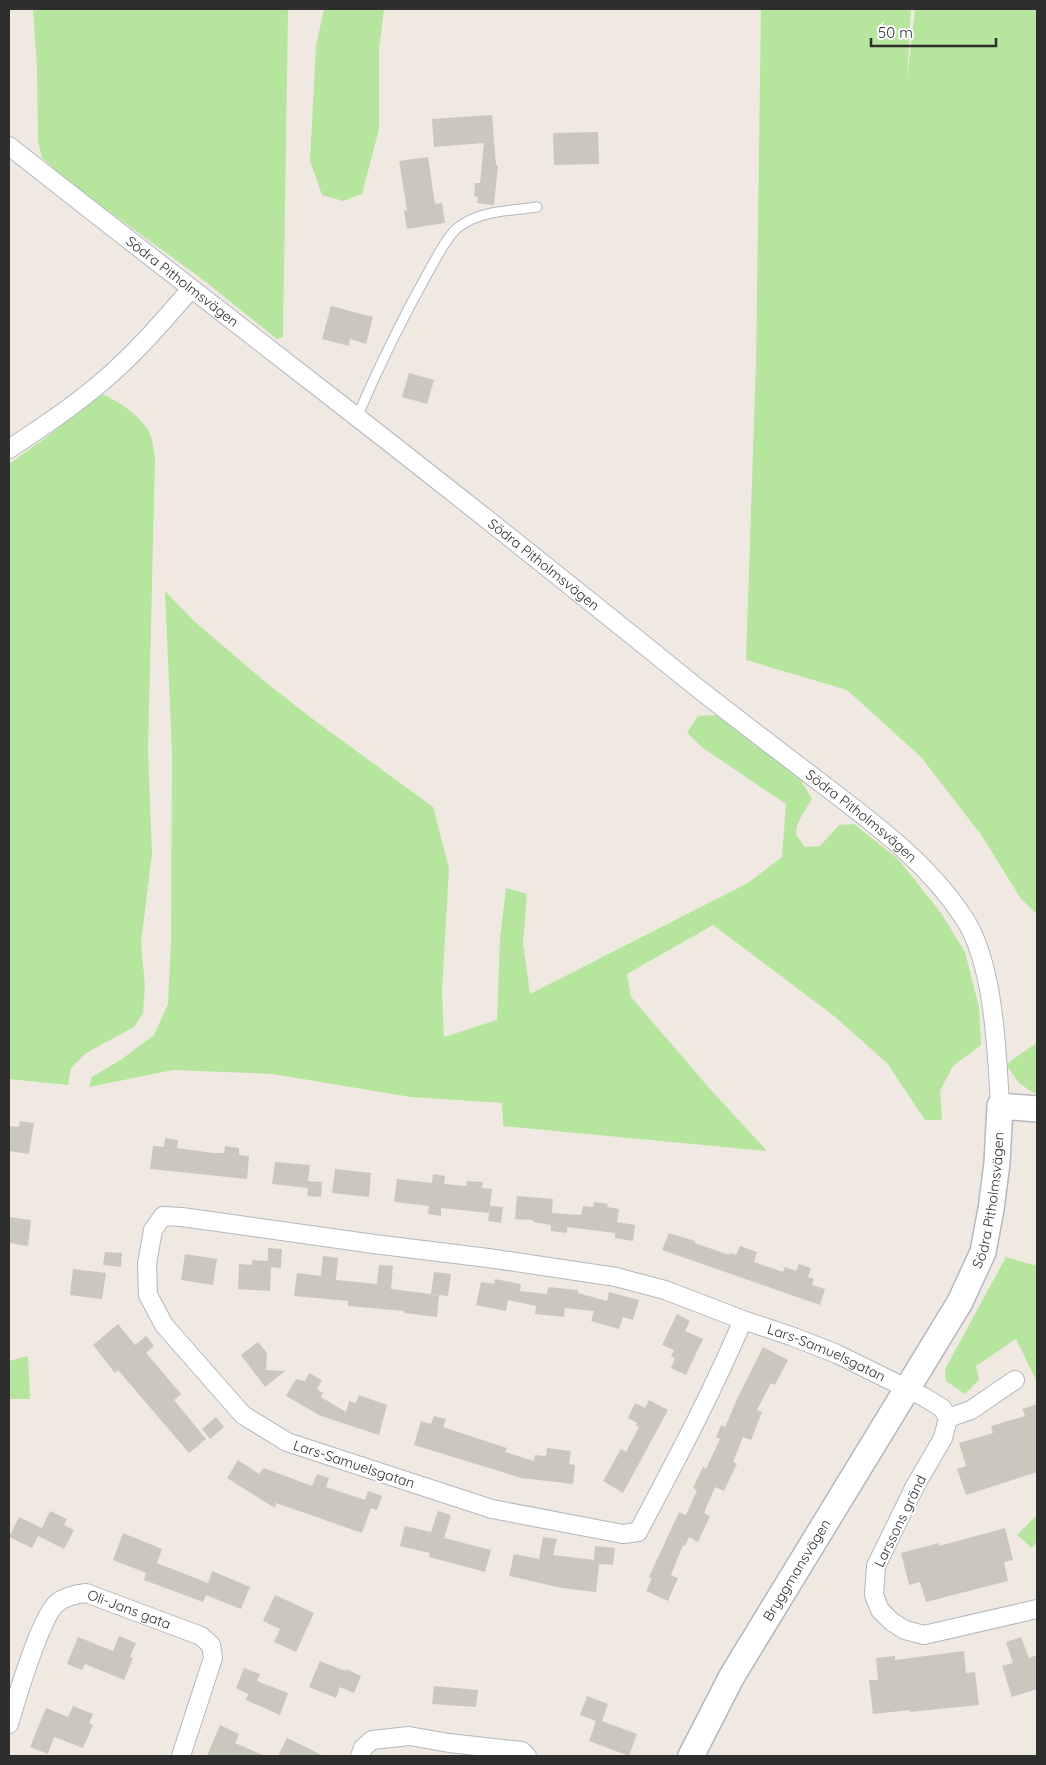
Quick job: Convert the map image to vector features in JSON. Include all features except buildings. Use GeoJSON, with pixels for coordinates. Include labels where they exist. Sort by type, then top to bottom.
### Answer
{"type":"FeatureCollection","features":[{"type":"Feature","properties":{"kind":"street","name":"Södra Pitholmsvägen"},"geometry":{"type":"LineString","coordinates":[[9,146],[357,417],[905,849],[945,890],[968,923],[982,959],[992,1005],[1000,1106],[997,1163],[983,1252],[960,1302],[907,1388]]}},
{"type":"Feature","properties":{"kind":"street"},"geometry":{"type":"LineString","coordinates":[[9,449],[65,412],[106,378],[159,326],[191,289]]}},
{"type":"Feature","properties":{"kind":"street"},"geometry":{"type":"LineString","coordinates":[[1000,1106],[1037,1109]]}},
{"type":"Feature","properties":{"kind":"street","name":"Lars-Samuelsgatan"},"geometry":{"type":"LineString","coordinates":[[743,1320],[688,1438],[638,1532],[623,1534],[492,1509],[287,1442],[243,1415],[164,1325],[148,1295],[147,1264],[153,1230],[163,1216],[488,1258],[616,1278],[665,1290],[791,1336],[837,1354],[907,1388]]}},
{"type":"Feature","properties":{"kind":"street"},"geometry":{"type":"LineString","coordinates":[[907,1388],[942,1408],[948,1418],[971,1410],[1016,1380]]}},
{"type":"Feature","properties":{"kind":"street","name":"Bryggmansvägen"},"geometry":{"type":"LineString","coordinates":[[691,1756],[732,1676],[907,1388]]}},
{"type":"Feature","properties":{"kind":"street","name":"Larssons gränd"},"geometry":{"type":"LineString","coordinates":[[948,1418],[943,1438],[915,1486],[876,1566],[874,1595],[880,1610],[892,1622],[905,1630],[924,1635],[1037,1608]]}},
{"type":"Feature","properties":{"kind":"street","name":"Oli-Jans gata"},"geometry":{"type":"LineString","coordinates":[[9,1724],[42,1626],[56,1604],[74,1594],[86,1593],[201,1636],[212,1645],[213,1658],[181,1756]]}},
{"type":"Feature","properties":{"kind":"street"},"geometry":{"type":"LineString","coordinates":[[360,1756],[363,1748],[372,1740],[409,1736],[449,1743],[522,1751],[527,1756]]}},
{"type":"Feature","properties":{"kind":"lane"},"geometry":{"type":"LineString","coordinates":[[357,417],[413,299],[441,249],[459,226],[480,215],[537,207]]}},
{"type":"Feature","properties":{"kind":"green space"},"geometry":{"type":"Polygon","coordinates":[[[33,9],[288,9],[283,337],[277,339],[206,282],[77,188],[42,158],[38,141],[37,68],[33,9]]]}},
{"type":"Feature","properties":{"kind":"green space"},"geometry":{"type":"Polygon","coordinates":[[[324,9],[384,9],[379,49],[379,129],[362,194],[343,201],[322,195],[310,161],[316,46],[324,9]]]}},
{"type":"Feature","properties":{"kind":"green space"},"geometry":{"type":"Polygon","coordinates":[[[761,9],[911,9],[907,80],[915,9],[1037,9],[1037,914],[1021,899],[982,836],[921,757],[847,690],[746,660],[756,362],[761,9]]]}},
{"type":"Feature","properties":{"kind":"green space"},"geometry":{"type":"Polygon","coordinates":[[[100,393],[127,408],[144,424],[151,436],[155,458],[148,751],[152,853],[141,943],[145,986],[143,1013],[134,1027],[86,1053],[71,1068],[68,1085],[9,1079],[9,464],[48,436],[100,393]]]}},
{"type":"Feature","properties":{"kind":"green space"},"geometry":{"type":"Polygon","coordinates":[[[165,591],[194,621],[263,680],[310,717],[433,807],[449,868],[442,992],[444,1037],[497,1020],[500,938],[506,888],[527,894],[523,943],[530,994],[748,883],[782,857],[786,804],[703,748],[687,733],[698,716],[719,715],[753,744],[797,774],[812,799],[797,826],[796,835],[805,847],[820,846],[839,825],[854,824],[898,859],[941,913],[965,952],[979,1007],[981,1045],[953,1066],[940,1091],[942,1120],[925,1120],[887,1063],[834,1016],[713,925],[627,974],[631,997],[711,1090],[767,1151],[503,1126],[502,1103],[411,1097],[273,1074],[173,1070],[89,1087],[92,1077],[122,1059],[154,1035],[168,1004],[171,941],[172,753],[165,591]]]}},
{"type":"Feature","properties":{"kind":"green space"},"geometry":{"type":"Polygon","coordinates":[[[1037,1042],[1037,1095],[1020,1084],[1007,1066],[1037,1042]]]}},
{"type":"Feature","properties":{"kind":"green space"},"geometry":{"type":"Polygon","coordinates":[[[1006,1257],[1037,1266],[1037,1382],[1016,1339],[976,1366],[979,1380],[965,1394],[946,1381],[945,1369],[1006,1257]]]}},
{"type":"Feature","properties":{"kind":"green space"},"geometry":{"type":"Polygon","coordinates":[[[28,1356],[30,1399],[9,1399],[9,1361],[28,1356]]]}},
{"type":"Feature","properties":{"kind":"green space"},"geometry":{"type":"Polygon","coordinates":[[[1037,1515],[1037,1541],[1032,1548],[1017,1535],[1037,1515]]]}}]}
